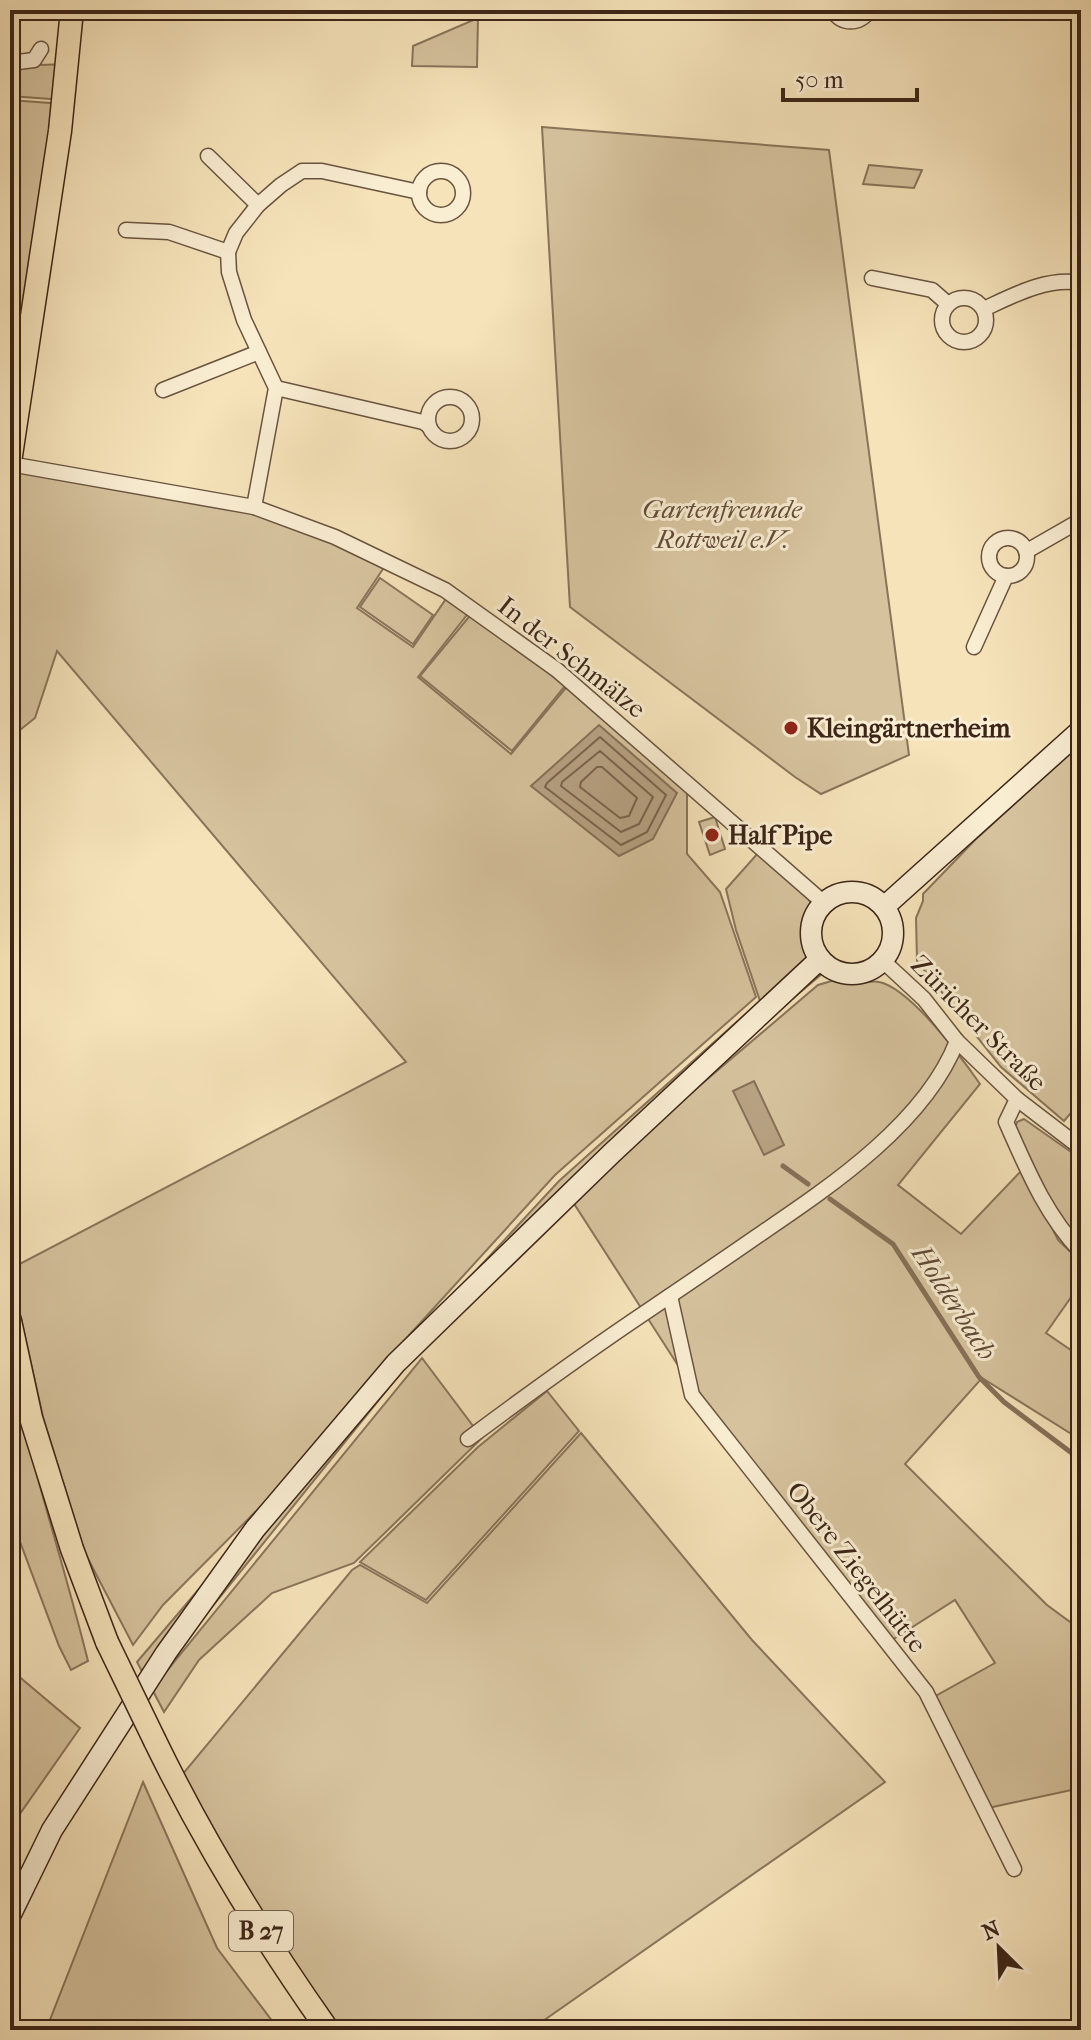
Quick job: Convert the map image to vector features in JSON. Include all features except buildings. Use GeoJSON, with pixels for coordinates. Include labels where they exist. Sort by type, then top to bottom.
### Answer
{"type":"FeatureCollection","features":[{"type":"Feature","properties":{"kind":"main road"},"geometry":{"type":"LineString","coordinates":[[10,463],[60,131],[72,10]]}},
{"type":"Feature","properties":{"kind":"main road"},"geometry":{"type":"LineString","coordinates":[[884,907],[1081,730]]}},
{"type":"Feature","properties":{"kind":"main road"},"geometry":{"type":"LineString","coordinates":[[855,892],[884,907],[891,920],[893,934],[890,948],[871,969],[844,973],[820,959],[811,936],[812,924],[824,903],[844,893],[855,892]]}},
{"type":"Feature","properties":{"kind":"main road"},"geometry":{"type":"LineString","coordinates":[[10,1916],[52,1830],[166,1653],[255,1529],[396,1363],[612,1153],[820,959]]}},
{"type":"Feature","properties":{"kind":"main road","name":"B 27"},"geometry":{"type":"LineString","coordinates":[[10,1321],[31,1418],[72,1549],[107,1642],[192,1815],[264,1938],[328,2030]]}},
{"type":"Feature","properties":{"kind":"street"},"geometry":{"type":"LineString","coordinates":[[832,10],[847,22],[861,19],[870,10]]}},
{"type":"Feature","properties":{"kind":"street"},"geometry":{"type":"LineString","coordinates":[[10,63],[34,60],[41,49]]}},
{"type":"Feature","properties":{"kind":"street"},"geometry":{"type":"LineString","coordinates":[[208,156],[258,205]]}},
{"type":"Feature","properties":{"kind":"street"},"geometry":{"type":"LineString","coordinates":[[254,507],[276,388],[244,320],[229,272],[228,252],[236,233],[258,205],[302,171],[322,171],[419,192]]}},
{"type":"Feature","properties":{"kind":"street"},"geometry":{"type":"LineString","coordinates":[[126,230],[169,232],[228,252]]}},
{"type":"Feature","properties":{"kind":"street"},"geometry":{"type":"LineString","coordinates":[[872,278],[932,290],[948,304]]}},
{"type":"Feature","properties":{"kind":"street"},"geometry":{"type":"LineString","coordinates":[[984,309],[1023,291],[1065,280],[1081,283]]}},
{"type":"Feature","properties":{"kind":"street"},"geometry":{"type":"LineString","coordinates":[[967,298],[980,304],[986,324],[983,331],[972,340],[958,341],[951,337],[943,325],[948,304],[967,298]]}},
{"type":"Feature","properties":{"kind":"street"},"geometry":{"type":"LineString","coordinates":[[163,390],[259,352]]}},
{"type":"Feature","properties":{"kind":"street"},"geometry":{"type":"LineString","coordinates":[[276,388],[423,422],[429,426]]}},
{"type":"Feature","properties":{"kind":"street","name":"In der Schmälze"},"geometry":{"type":"LineString","coordinates":[[10,463],[254,507],[335,537],[445,590],[557,670],[824,903]]}},
{"type":"Feature","properties":{"kind":"street"},"geometry":{"type":"LineString","coordinates":[[1027,551],[1081,520]]}},
{"type":"Feature","properties":{"kind":"street"},"geometry":{"type":"LineString","coordinates":[[1014,538],[1027,551],[1026,564],[1013,575],[1006,576],[995,571],[989,559],[992,547],[1001,539],[1014,538]]}},
{"type":"Feature","properties":{"kind":"street"},"geometry":{"type":"LineString","coordinates":[[974,647],[1006,576]]}},
{"type":"Feature","properties":{"kind":"street","name":"Züricher Straße"},"geometry":{"type":"LineString","coordinates":[[882,960],[924,999],[957,1041],[1017,1099],[1081,1148]]}},
{"type":"Feature","properties":{"kind":"street"},"geometry":{"type":"LineString","coordinates":[[468,1439],[553,1374],[786,1216],[870,1153],[908,1117],[951,1058],[957,1041]]}},
{"type":"Feature","properties":{"kind":"street"},"geometry":{"type":"LineString","coordinates":[[1017,1099],[1006,1122],[1040,1198],[1065,1236],[1081,1252]]}},
{"type":"Feature","properties":{"kind":"street","name":"Obere Ziegelhütte"},"geometry":{"type":"LineString","coordinates":[[670,1296],[692,1395],[926,1692],[1014,1869]]}},
{"type":"Feature","properties":{"kind":"green space"},"geometry":{"type":"Polygon","coordinates":[[[478,18],[477,67],[412,66],[413,46],[478,18]]]}},
{"type":"Feature","properties":{"kind":"green space"},"geometry":{"type":"Polygon","coordinates":[[[68,64],[64,100],[10,96],[10,66],[68,64]]]}},
{"type":"Feature","properties":{"kind":"green space"},"geometry":{"type":"Polygon","coordinates":[[[10,100],[63,104],[10,461],[10,100]]]}},
{"type":"Feature","properties":{"kind":"green space","name":"Gartenfreunde Rottweil e.V."},"geometry":{"type":"Polygon","coordinates":[[[542,127],[829,150],[909,755],[821,794],[570,607],[542,127]]]}},
{"type":"Feature","properties":{"kind":"green space"},"geometry":{"type":"Polygon","coordinates":[[[869,165],[922,170],[914,188],[863,184],[869,165]]]}},
{"type":"Feature","properties":{"kind":"green space"},"geometry":{"type":"Polygon","coordinates":[[[19,467],[255,511],[339,543],[385,566],[357,608],[413,647],[448,596],[470,611],[418,677],[511,754],[569,684],[687,788],[687,854],[720,892],[756,997],[555,1175],[402,1343],[276,1491],[163,1605],[133,1645],[85,1553],[43,1417],[10,1269],[406,1062],[57,651],[35,718],[10,738],[10,532],[19,467]]]}},
{"type":"Feature","properties":{"kind":"green space"},"geometry":{"type":"Polygon","coordinates":[[[380,578],[433,615],[413,644],[360,607],[380,578]]]}},
{"type":"Feature","properties":{"kind":"green space"},"geometry":{"type":"Polygon","coordinates":[[[473,612],[565,686],[512,751],[420,676],[473,612]]]}},
{"type":"Feature","properties":{"kind":"green space"},"geometry":{"type":"Polygon","coordinates":[[[1081,743],[1081,1101],[1064,1121],[1001,1067],[917,961],[916,918],[923,894],[975,840],[1081,743]]]}},
{"type":"Feature","properties":{"kind":"green space","name":"Half Pipe"},"geometry":{"type":"Polygon","coordinates":[[[715,817],[725,849],[710,855],[699,822],[715,817]]]}},
{"type":"Feature","properties":{"kind":"green space"},"geometry":{"type":"Polygon","coordinates":[[[759,852],[800,889],[816,909],[809,926],[807,943],[811,959],[822,974],[613,1148],[403,1370],[149,1685],[137,1662],[395,1358],[559,1181],[760,1001],[726,889],[759,852]]]}},
{"type":"Feature","properties":{"kind":"green space"},"geometry":{"type":"Polygon","coordinates":[[[835,980],[853,983],[874,981],[892,987],[920,1010],[980,1084],[898,1185],[961,1234],[1023,1169],[1058,1240],[1081,1262],[1081,1283],[1046,1333],[1081,1357],[1081,1440],[982,1378],[905,1464],[1047,1605],[1081,1630],[1081,1788],[988,1808],[932,1698],[995,1663],[955,1600],[889,1642],[697,1395],[573,1202],[618,1155],[818,985],[835,980]]]}},
{"type":"Feature","properties":{"kind":"green space"},"geometry":{"type":"Polygon","coordinates":[[[1024,1119],[1081,1159],[1081,1244],[1051,1204],[1028,1159],[1015,1129],[1017,1122],[1024,1119]]]}},
{"type":"Feature","properties":{"kind":"green space"},"geometry":{"type":"Polygon","coordinates":[[[422,1358],[482,1438],[354,1563],[272,1593],[199,1660],[164,1712],[152,1689],[422,1358]]]}},
{"type":"Feature","properties":{"kind":"green space"},"geometry":{"type":"Polygon","coordinates":[[[10,1370],[88,1661],[71,1670],[10,1515],[10,1370]]]}},
{"type":"Feature","properties":{"kind":"green space"},"geometry":{"type":"Polygon","coordinates":[[[547,1391],[579,1431],[426,1600],[360,1562],[478,1447],[547,1391]]]}},
{"type":"Feature","properties":{"kind":"green space"},"geometry":{"type":"Polygon","coordinates":[[[581,1433],[752,1640],[885,1782],[530,2030],[333,2030],[177,1781],[352,1570],[360,1565],[427,1603],[581,1433]]]}},
{"type":"Feature","properties":{"kind":"green space"},"geometry":{"type":"Polygon","coordinates":[[[10,1669],[80,1728],[10,1828],[10,1669]]]}},
{"type":"Feature","properties":{"kind":"green space"},"geometry":{"type":"Polygon","coordinates":[[[143,1782],[217,1948],[279,2030],[46,2030],[143,1782]]]}},
{"type":"Feature","properties":{"kind":"water"},"geometry":{"type":"Polygon","coordinates":[[[599,725],[677,793],[653,839],[619,856],[531,786],[599,725]]]}},
{"type":"Feature","properties":{"kind":"water"},"geometry":{"type":"Polygon","coordinates":[[[754,1081],[784,1145],[764,1155],[733,1091],[754,1081]]]}},
{"type":"Feature","properties":{"kind":"waterway"},"geometry":{"type":"LineString","coordinates":[[783,1166],[808,1184]]}},
{"type":"Feature","properties":{"kind":"waterway","name":"Holderbach"},"geometry":{"type":"LineString","coordinates":[[830,1199],[893,1244],[979,1377],[1004,1402],[1081,1460]]}},
{"type":"Feature","properties":{"kind":"place","name":"Kleingärtnerheim"},"geometry":{"type":"Point","coordinates":[791,728]}},
{"type":"Feature","properties":{"kind":"place","name":"Half Pipe"},"geometry":{"type":"Point","coordinates":[712,835]}}]}
